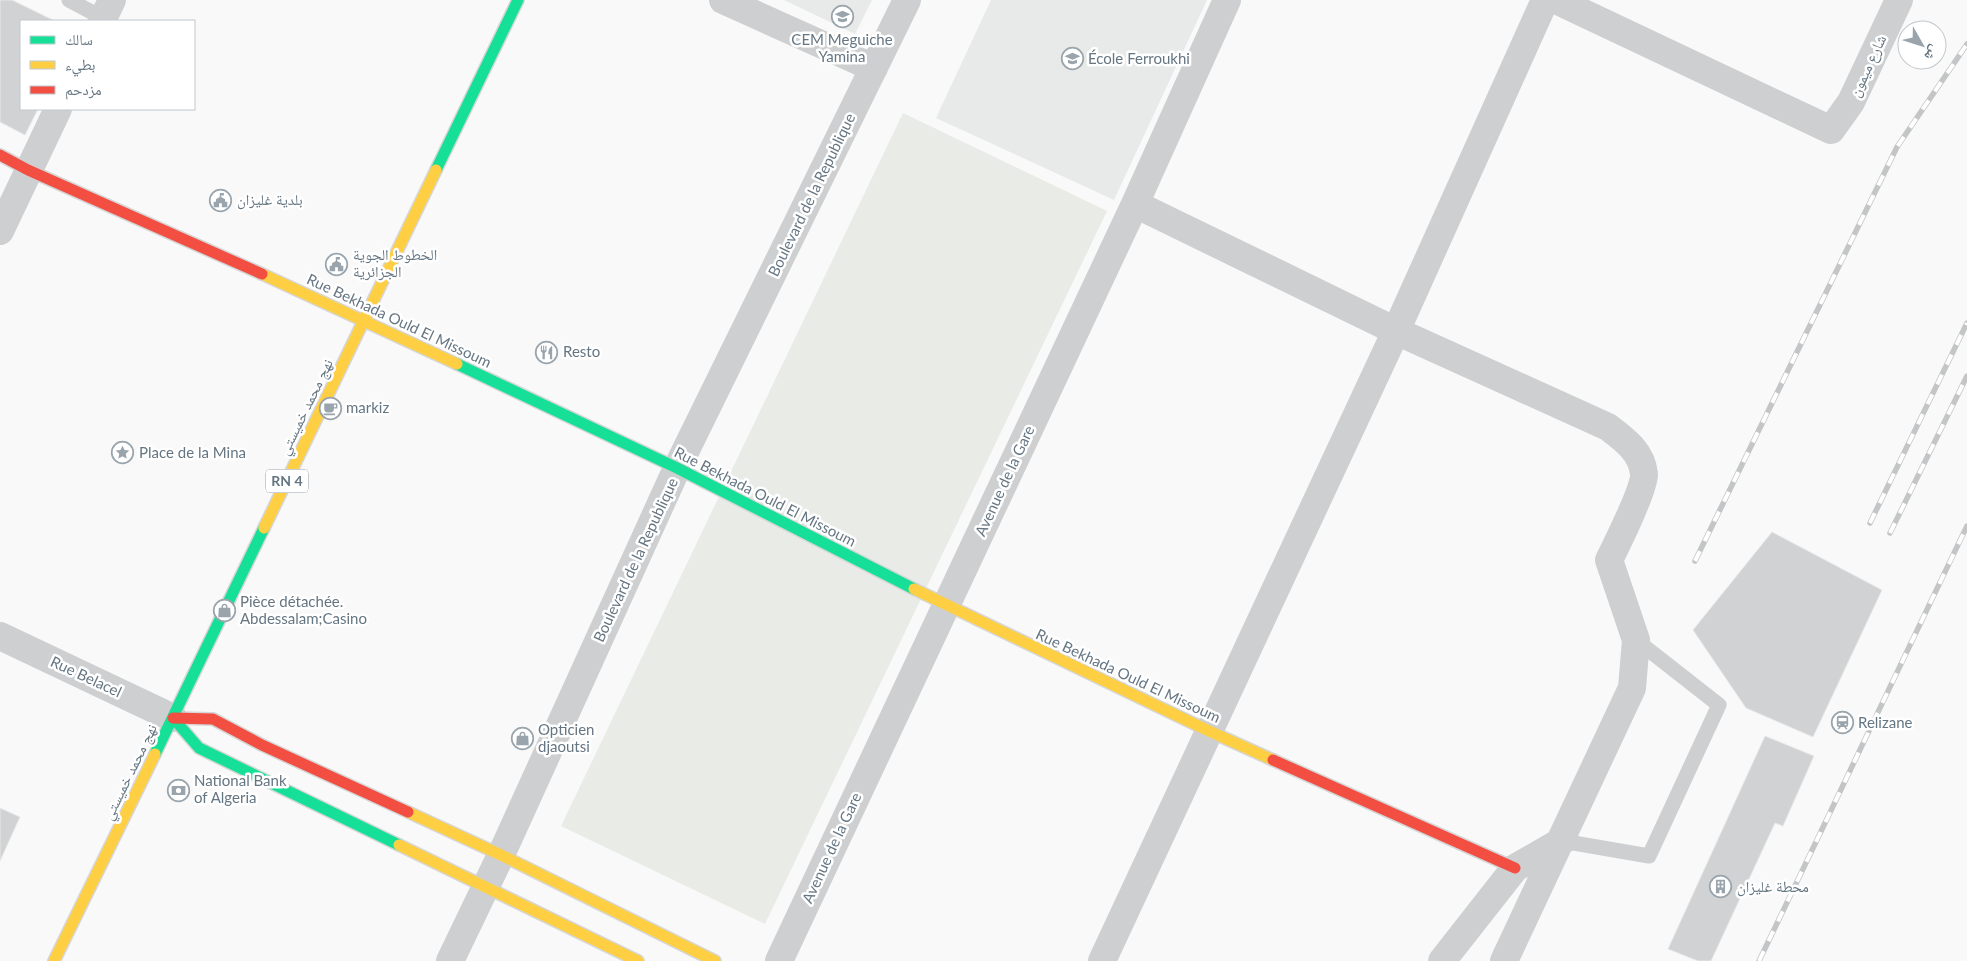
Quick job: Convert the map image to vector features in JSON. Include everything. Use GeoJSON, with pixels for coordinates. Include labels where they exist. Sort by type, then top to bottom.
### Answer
{"type":"FeatureCollection","features":[{"type":"Feature","properties":{"kind":"street","name":"نهج محمد خميستي"},"geometry":{"type":"LineString","coordinates":[[54,961],[173,718],[518,0]]}},
{"type":"Feature","properties":{"kind":"street"},"geometry":{"type":"LineString","coordinates":[[723,0],[874,68]]}},
{"type":"Feature","properties":{"kind":"street","name":"Boulevard de la Republique"},"geometry":{"type":"LineString","coordinates":[[450,961],[677,468],[907,0]]}},
{"type":"Feature","properties":{"kind":"street","name":"Avenue de la Gare"},"geometry":{"type":"LineString","coordinates":[[779,961],[1135,204],[1227,0]]}},
{"type":"Feature","properties":{"kind":"street"},"geometry":{"type":"LineString","coordinates":[[1102,961],[1396,331],[1545,0]]}},
{"type":"Feature","properties":{"kind":"street","name":"شارع ميمون"},"geometry":{"type":"LineString","coordinates":[[1556,0],[1831,130],[1851,102],[1899,0]]}},
{"type":"Feature","properties":{"kind":"street"},"geometry":{"type":"LineString","coordinates":[[0,231],[58,110]]}},
{"type":"Feature","properties":{"kind":"street","name":"Rue Bekhada Ould El Missoum"},"geometry":{"type":"LineString","coordinates":[[0,155],[28,170],[364,320],[677,468],[946,606],[1208,731],[1515,868]]}},
{"type":"Feature","properties":{"kind":"street"},"geometry":{"type":"LineString","coordinates":[[1135,204],[1396,331],[1608,427],[1626,441],[1640,458],[1645,476],[1609,560],[1636,640],[1632,688],[1562,841],[1504,961]]}},
{"type":"Feature","properties":{"kind":"street","name":"Rue Belacel"},"geometry":{"type":"LineString","coordinates":[[0,636],[173,718]]}},
{"type":"Feature","properties":{"kind":"street"},"geometry":{"type":"LineString","coordinates":[[173,718],[213,719],[262,745],[500,855],[714,961]]}},
{"type":"Feature","properties":{"kind":"street"},"geometry":{"type":"LineString","coordinates":[[173,718],[199,748],[484,888],[638,961]]}},
{"type":"Feature","properties":{"kind":"street"},"geometry":{"type":"LineString","coordinates":[[1442,961],[1515,868],[1562,841]]}},
{"type":"Feature","properties":{"kind":"lane"},"geometry":{"type":"LineString","coordinates":[[69,0],[106,13]]}},
{"type":"Feature","properties":{"kind":"lane"},"geometry":{"type":"LineString","coordinates":[[1562,841],[1649,856],[1719,705],[1636,640]]}},
{"type":"Feature","properties":{"kind":"shaded area","name":"CEM Meguiche Yamina"},"geometry":{"type":"Polygon","coordinates":[[[784,0],[872,0],[855,34],[784,0]]]}},
{"type":"Feature","properties":{"kind":"shaded area","name":"École Ferroukhi"},"geometry":{"type":"Polygon","coordinates":[[[991,0],[1207,0],[1114,200],[936,118],[991,0]]]}},
{"type":"Feature","properties":{"kind":"shaded area"},"geometry":{"type":"Polygon","coordinates":[[[903,113],[1107,211],[765,924],[561,826],[903,113]]]}},
{"type":"Feature","properties":{"kind":"building"},"geometry":{"type":"Polygon","coordinates":[[[0,0],[12,0],[53,20],[20,20],[20,110],[38,110],[25,135],[0,122],[0,0]]]}},
{"type":"Feature","properties":{"kind":"building"},"geometry":{"type":"Polygon","coordinates":[[[1772,532],[1882,590],[1813,737],[1746,708],[1693,630],[1772,532]]]}},
{"type":"Feature","properties":{"kind":"building","name":"محطة غليزان"},"geometry":{"type":"Polygon","coordinates":[[[1765,736],[1814,756],[1783,826],[1775,823],[1711,961],[1698,961],[1668,949],[1765,736]]]}},
{"type":"Feature","properties":{"kind":"building"},"geometry":{"type":"Polygon","coordinates":[[[0,808],[20,817],[0,861],[0,808]]]}},
{"type":"Feature","properties":{"kind":"railway"},"geometry":{"type":"LineString","coordinates":[[1695,561],[1897,147],[1967,44]]}},
{"type":"Feature","properties":{"kind":"railway"},"geometry":{"type":"LineString","coordinates":[[1870,523],[1967,323]]}},
{"type":"Feature","properties":{"kind":"railway"},"geometry":{"type":"LineString","coordinates":[[1890,533],[1967,376]]}},
{"type":"Feature","properties":{"kind":"railway"},"geometry":{"type":"LineString","coordinates":[[1759,961],[1967,526]]}},
{"type":"Feature","properties":{"kind":"traffic: fast"},"geometry":{"type":"LineString","coordinates":[[436,170],[518,0]]}},
{"type":"Feature","properties":{"kind":"traffic: fast"},"geometry":{"type":"LineString","coordinates":[[457,364],[677,468],[914,589]]}},
{"type":"Feature","properties":{"kind":"traffic: fast"},"geometry":{"type":"LineString","coordinates":[[155,754],[264,528]]}},
{"type":"Feature","properties":{"kind":"traffic: fast"},"geometry":{"type":"LineString","coordinates":[[173,718],[199,748],[399,845]]}},
{"type":"Feature","properties":{"kind":"traffic: slow"},"geometry":{"type":"LineString","coordinates":[[264,528],[436,170]]}},
{"type":"Feature","properties":{"kind":"traffic: slow"},"geometry":{"type":"LineString","coordinates":[[262,274],[457,364]]}},
{"type":"Feature","properties":{"kind":"traffic: slow"},"geometry":{"type":"LineString","coordinates":[[914,589],[1273,760]]}},
{"type":"Feature","properties":{"kind":"traffic: slow"},"geometry":{"type":"LineString","coordinates":[[54,961],[155,754]]}},
{"type":"Feature","properties":{"kind":"traffic: slow"},"geometry":{"type":"LineString","coordinates":[[408,812],[501,855],[715,961]]}},
{"type":"Feature","properties":{"kind":"traffic: slow"},"geometry":{"type":"LineString","coordinates":[[399,845],[638,961]]}},
{"type":"Feature","properties":{"kind":"traffic: jam"},"geometry":{"type":"LineString","coordinates":[[0,155],[28,170],[262,274]]}},
{"type":"Feature","properties":{"kind":"traffic: jam"},"geometry":{"type":"LineString","coordinates":[[173,718],[213,719],[262,745],[408,812]]}},
{"type":"Feature","properties":{"kind":"traffic: jam"},"geometry":{"type":"LineString","coordinates":[[1273,760],[1515,868]]}},
{"type":"Feature","properties":{"kind":"place","name":"CEM Meguiche Yamina"},"geometry":{"type":"Point","coordinates":[842,17]}},
{"type":"Feature","properties":{"kind":"place","name":"École Ferroukhi"},"geometry":{"type":"Point","coordinates":[1072,59]}},
{"type":"Feature","properties":{"kind":"place","name":"بلدية غليزان"},"geometry":{"type":"Point","coordinates":[221,200]}},
{"type":"Feature","properties":{"kind":"place","name":"الخطوط الجوية الجزائرية"},"geometry":{"type":"Point","coordinates":[337,264]}},
{"type":"Feature","properties":{"kind":"place","name":"Resto"},"geometry":{"type":"Point","coordinates":[547,352]}},
{"type":"Feature","properties":{"kind":"place","name":"markiz"},"geometry":{"type":"Point","coordinates":[330,408]}},
{"type":"Feature","properties":{"kind":"place","name":"Place de la Mina"},"geometry":{"type":"Point","coordinates":[123,453]}},
{"type":"Feature","properties":{"kind":"place","name":"Pièce détachée. Abdessalam;Casino"},"geometry":{"type":"Point","coordinates":[224,611]}},
{"type":"Feature","properties":{"kind":"place","name":"Relizane"},"geometry":{"type":"Point","coordinates":[1842,723]}},
{"type":"Feature","properties":{"kind":"place","name":"Opticien djaoutsi"},"geometry":{"type":"Point","coordinates":[522,739]}},
{"type":"Feature","properties":{"kind":"place","name":"National Bank of Algeria"},"geometry":{"type":"Point","coordinates":[178,790]}},
{"type":"Feature","properties":{"kind":"place","name":"محطة غليزان"},"geometry":{"type":"Point","coordinates":[1721,887]}}]}
